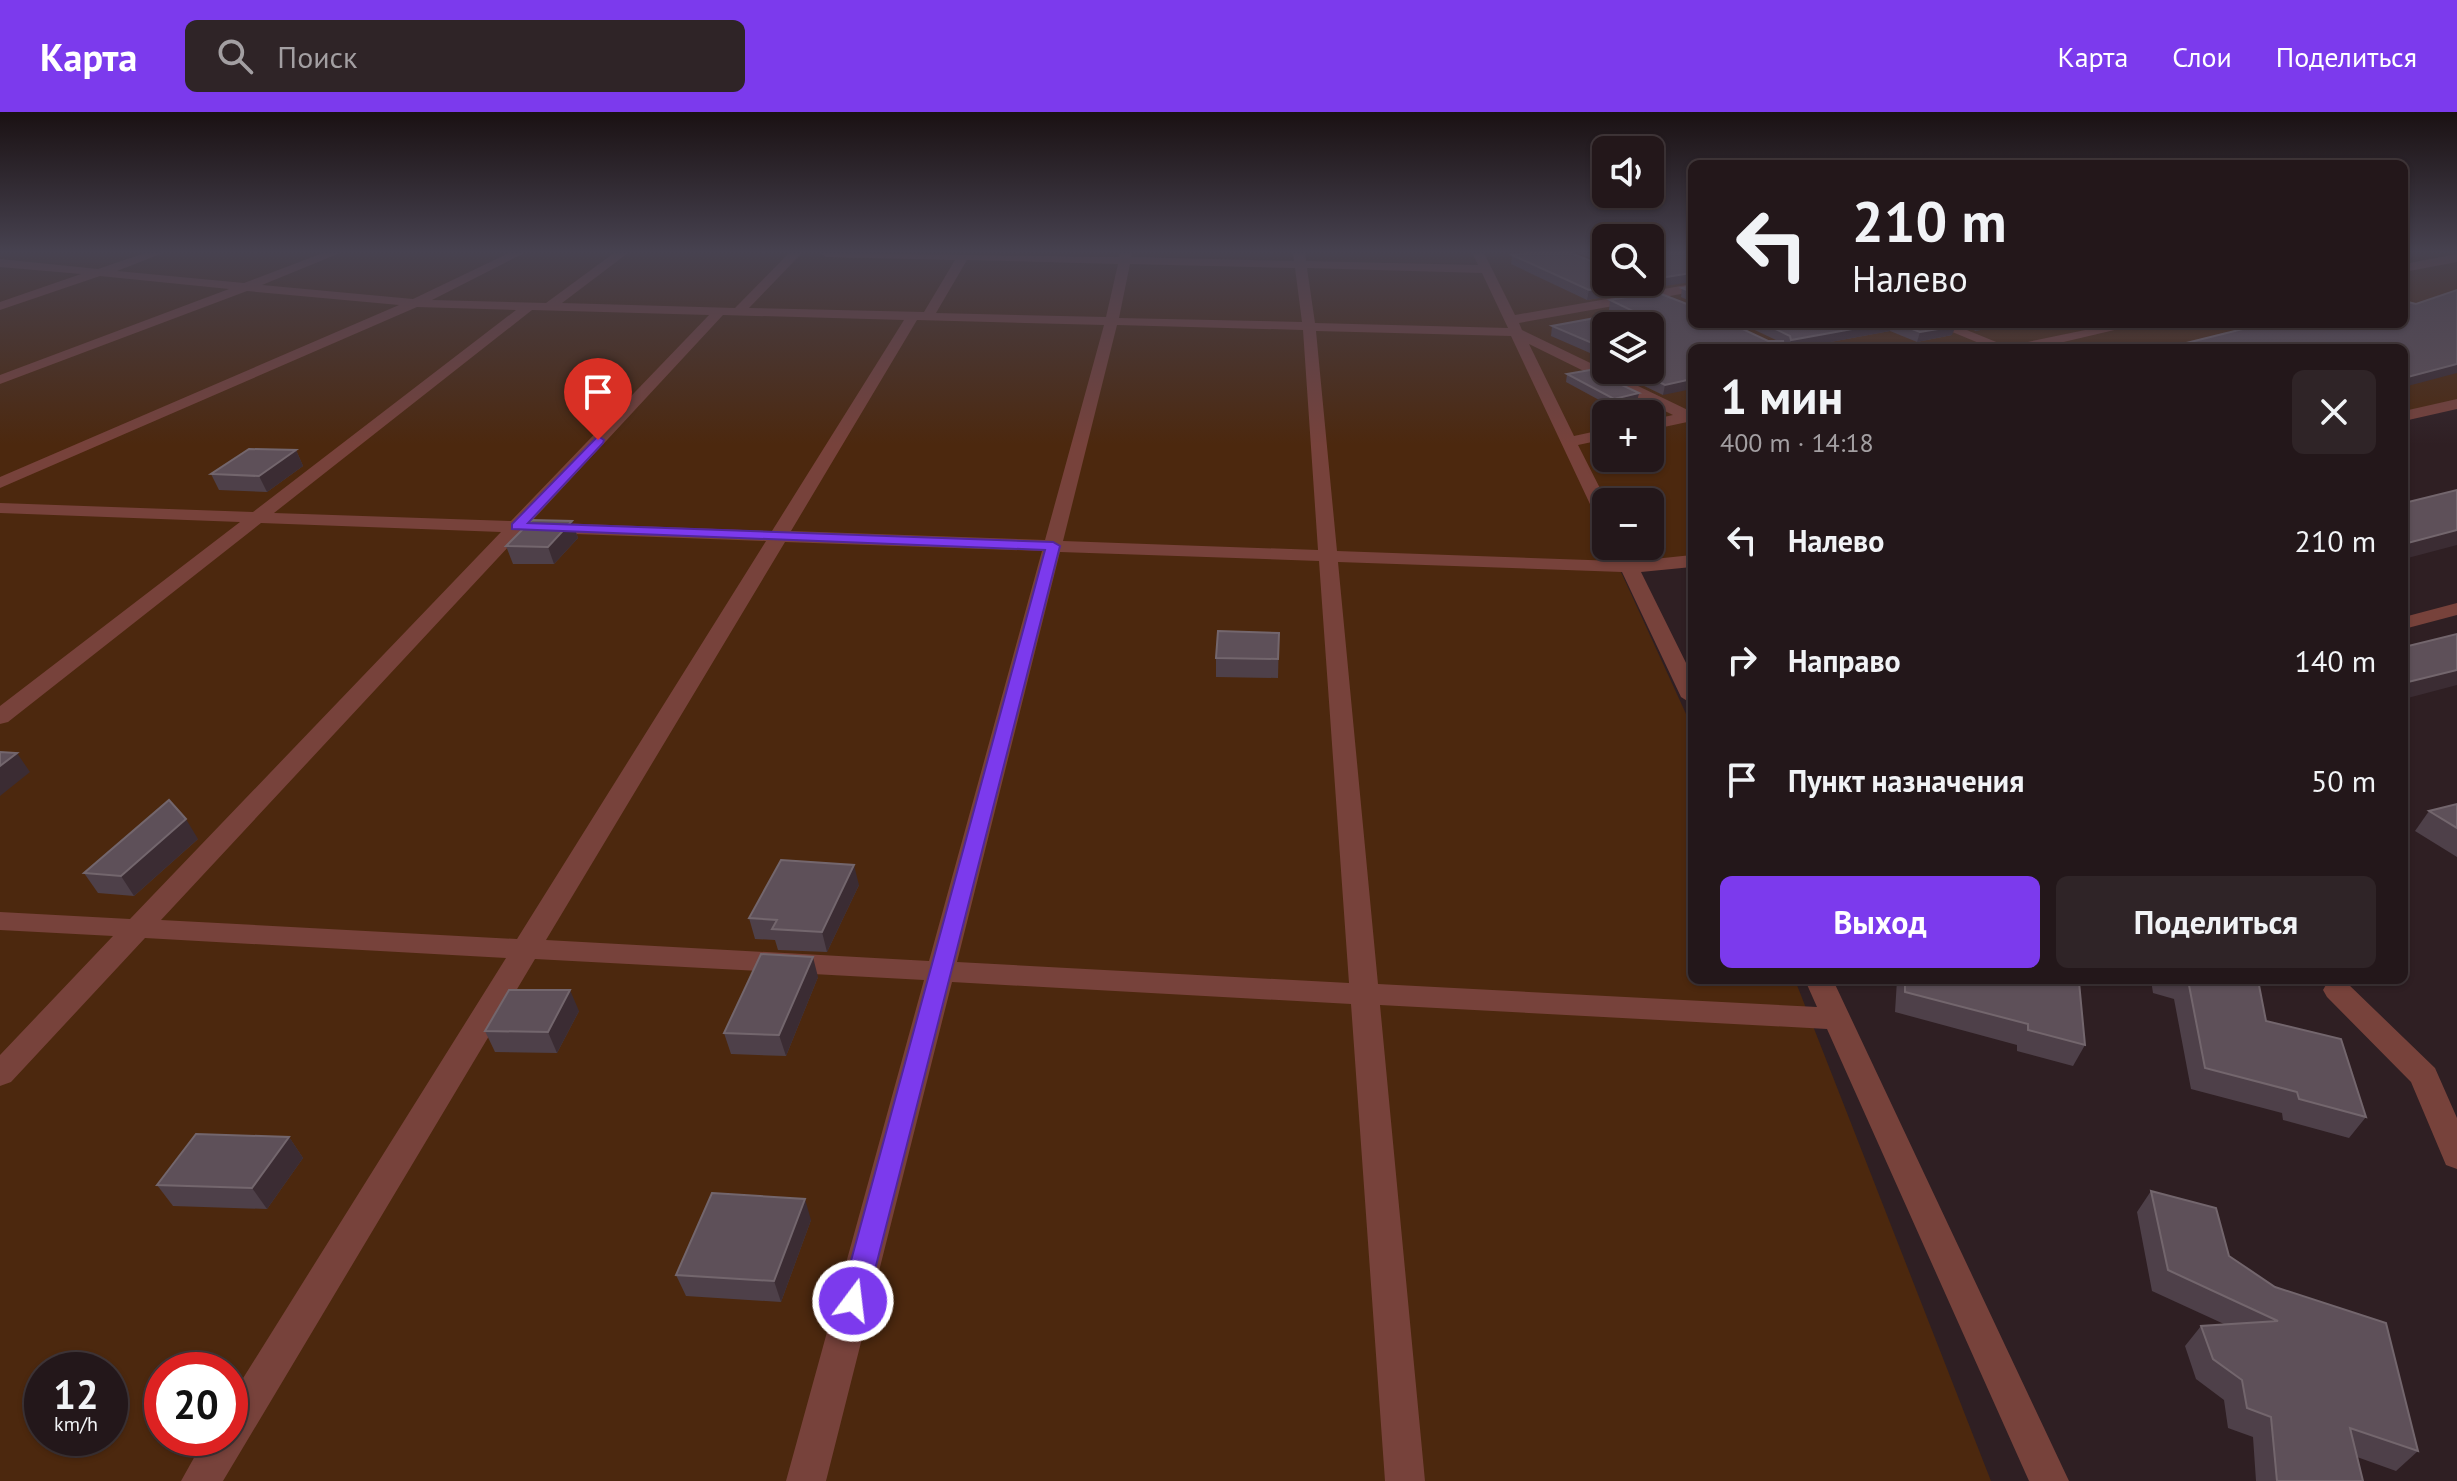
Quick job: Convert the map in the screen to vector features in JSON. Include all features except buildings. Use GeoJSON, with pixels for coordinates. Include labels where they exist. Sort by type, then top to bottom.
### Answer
{"type":"FeatureCollection","features":[{"type":"Feature","properties":{"kind":"street"},"geometry":{"type":"LineString","coordinates":[[0,380],[165,317]]}},
{"type":"Feature","properties":{"kind":"street"},"geometry":{"type":"LineString","coordinates":[[1,482],[383,317]]}},
{"type":"Feature","properties":{"kind":"street"},"geometry":{"type":"LineString","coordinates":[[0,717],[515,317]]}},
{"type":"Feature","properties":{"kind":"street"},"geometry":{"type":"LineString","coordinates":[[0,1074],[517,526],[724,317]]}},
{"type":"Feature","properties":{"kind":"street"},"geometry":{"type":"LineString","coordinates":[[248,1405],[778,536],[919,317]]}},
{"type":"Feature","properties":{"kind":"street"},"geometry":{"type":"LineString","coordinates":[[954,317],[1309,326],[1514,326],[1555,317]]}},
{"type":"Feature","properties":{"kind":"street"},"geometry":{"type":"LineString","coordinates":[[806,1481],[1113,317]]}},
{"type":"Feature","properties":{"kind":"street"},"geometry":{"type":"LineString","coordinates":[[1308,317],[1405,1481]]}},
{"type":"Feature","properties":{"kind":"street"},"geometry":{"type":"LineString","coordinates":[[1510,317],[1592,491]]}},
{"type":"Feature","properties":{"kind":"street"},"geometry":{"type":"LineString","coordinates":[[1514,326],[1688,415]]}},
{"type":"Feature","properties":{"kind":"street"},"geometry":{"type":"LineString","coordinates":[[1951,328],[1993,344]]}},
{"type":"Feature","properties":{"kind":"street"},"geometry":{"type":"LineString","coordinates":[[2037,344],[2114,328]]}},
{"type":"Feature","properties":{"kind":"street"},"geometry":{"type":"LineString","coordinates":[[2408,415],[2457,404]]}},
{"type":"Feature","properties":{"kind":"street"},"geometry":{"type":"LineString","coordinates":[[1664,422],[1688,416]]}},
{"type":"Feature","properties":{"kind":"street"},"geometry":{"type":"LineString","coordinates":[[1568,442],[1592,437]]}},
{"type":"Feature","properties":{"kind":"street"},"geometry":{"type":"LineString","coordinates":[[0,519],[9,508],[1629,567],[1688,561]]}},
{"type":"Feature","properties":{"kind":"street"},"geometry":{"type":"LineString","coordinates":[[1626,560],[1688,689]]}},
{"type":"Feature","properties":{"kind":"street"},"geometry":{"type":"LineString","coordinates":[[2408,622],[2457,609]]}},
{"type":"Feature","properties":{"kind":"street"},"geometry":{"type":"LineString","coordinates":[[0,921],[1836,1019]]}},
{"type":"Feature","properties":{"kind":"street"},"geometry":{"type":"LineString","coordinates":[[1821,984],[2049,1481]]}},
{"type":"Feature","properties":{"kind":"street"},"geometry":{"type":"LineString","coordinates":[[2337,990],[2424,1076],[2457,1156]]}},
{"type":"Feature","properties":{"kind":"street"},"geometry":{"type":"LineString","coordinates":[[201,1481],[217,1456]]}},
{"type":"Feature","properties":{"kind":"shaded area"},"geometry":{"type":"Polygon","coordinates":[[[0,317],[1592,317],[1592,384],[1664,384],[1664,317],[1688,317],[1688,328],[2408,328],[2408,317],[2457,317],[2457,404],[2408,415],[2408,344],[1688,344],[1688,564],[1621,572],[1688,718],[1688,984],[1797,984],[1991,1481],[0,1481],[0,317]]]}},
{"type":"Feature","properties":{"kind":"route"},"geometry":{"type":"LineString","coordinates":[[598,440],[517,526],[1053,546],[853,1301]]}}]}
